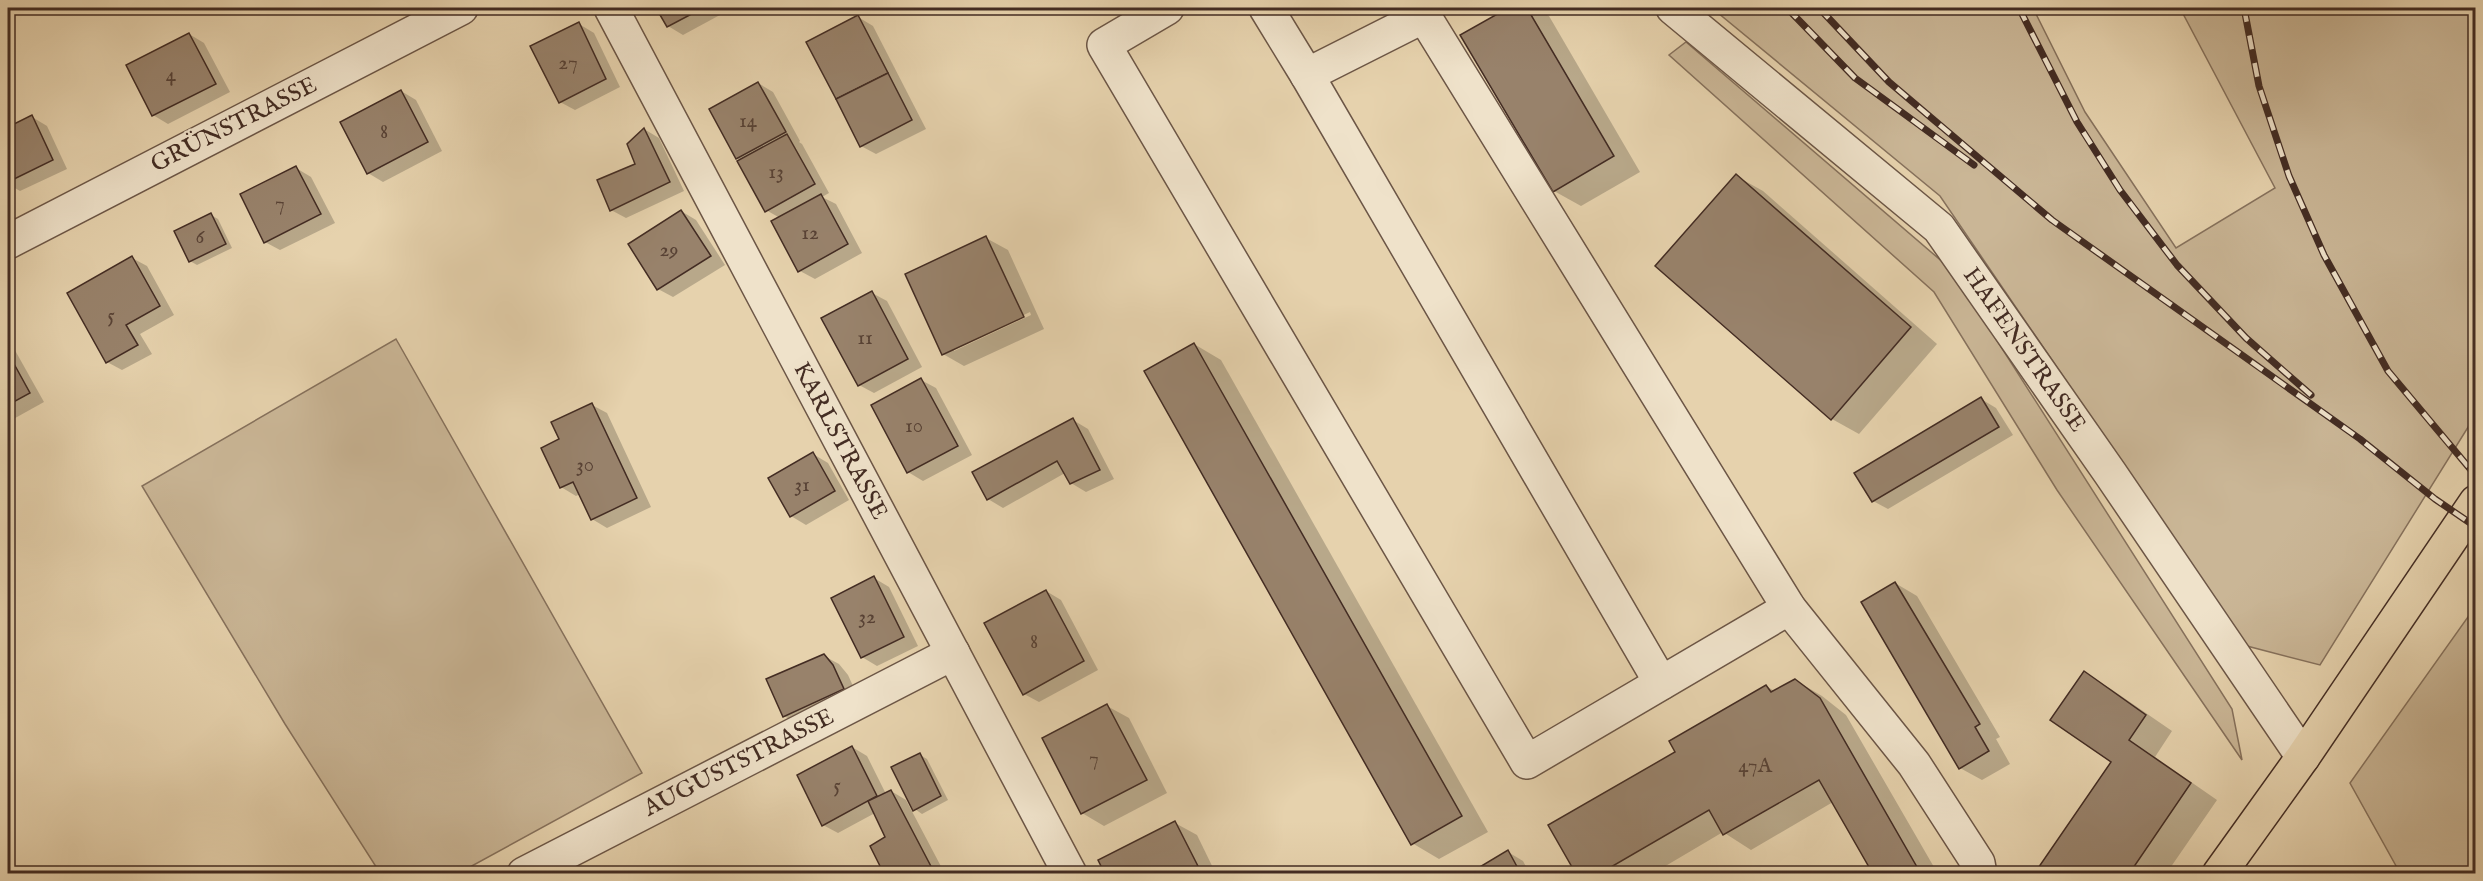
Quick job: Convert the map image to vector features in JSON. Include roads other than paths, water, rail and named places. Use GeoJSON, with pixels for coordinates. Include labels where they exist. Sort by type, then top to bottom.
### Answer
{"type":"FeatureCollection","features":[{"type":"Feature","properties":{"kind":"main road"},"geometry":{"type":"LineString","coordinates":[[2219,873],[2303,757],[2475,502]]}},
{"type":"Feature","properties":{"kind":"street","name":"GRÜNSTRASSE"},"geometry":{"type":"LineString","coordinates":[[8,242],[461,8]]}},
{"type":"Feature","properties":{"kind":"street","name":"KARLSTRASSE"},"geometry":{"type":"LineString","coordinates":[[610,8],[1070,873]]}},
{"type":"Feature","properties":{"kind":"street"},"geometry":{"type":"LineString","coordinates":[[1167,8],[1104,45],[1527,762],[1789,608]]}},
{"type":"Feature","properties":{"kind":"street"},"geometry":{"type":"LineString","coordinates":[[1266,8],[1661,683]]}},
{"type":"Feature","properties":{"kind":"street","name":"HAFENSTRASSE"},"geometry":{"type":"LineString","coordinates":[[1673,8],[1939,228],[2103,463],[2303,757]]}},
{"type":"Feature","properties":{"kind":"street"},"geometry":{"type":"LineString","coordinates":[[1307,75],[1424,16],[1789,608],[1914,764],[1977,863],[1980,873]]}},
{"type":"Feature","properties":{"kind":"street","name":"AUGUSTSTRASSE"},"geometry":{"type":"LineString","coordinates":[[524,873],[953,653]]}},
{"type":"Feature","properties":{"kind":"railway"},"geometry":{"type":"LineString","coordinates":[[1787,8],[1855,78],[1974,165]]}},
{"type":"Feature","properties":{"kind":"railway"},"geometry":{"type":"LineString","coordinates":[[1819,8],[1889,82],[2052,220],[2360,439],[2435,499],[2476,527]]}},
{"type":"Feature","properties":{"kind":"railway"},"geometry":{"type":"LineString","coordinates":[[2019,8],[2077,122],[2120,190],[2177,265],[2246,338],[2311,395]]}},
{"type":"Feature","properties":{"kind":"railway"},"geometry":{"type":"LineString","coordinates":[[2244,8],[2259,86],[2289,176],[2324,255],[2388,371],[2476,476]]}}]}
